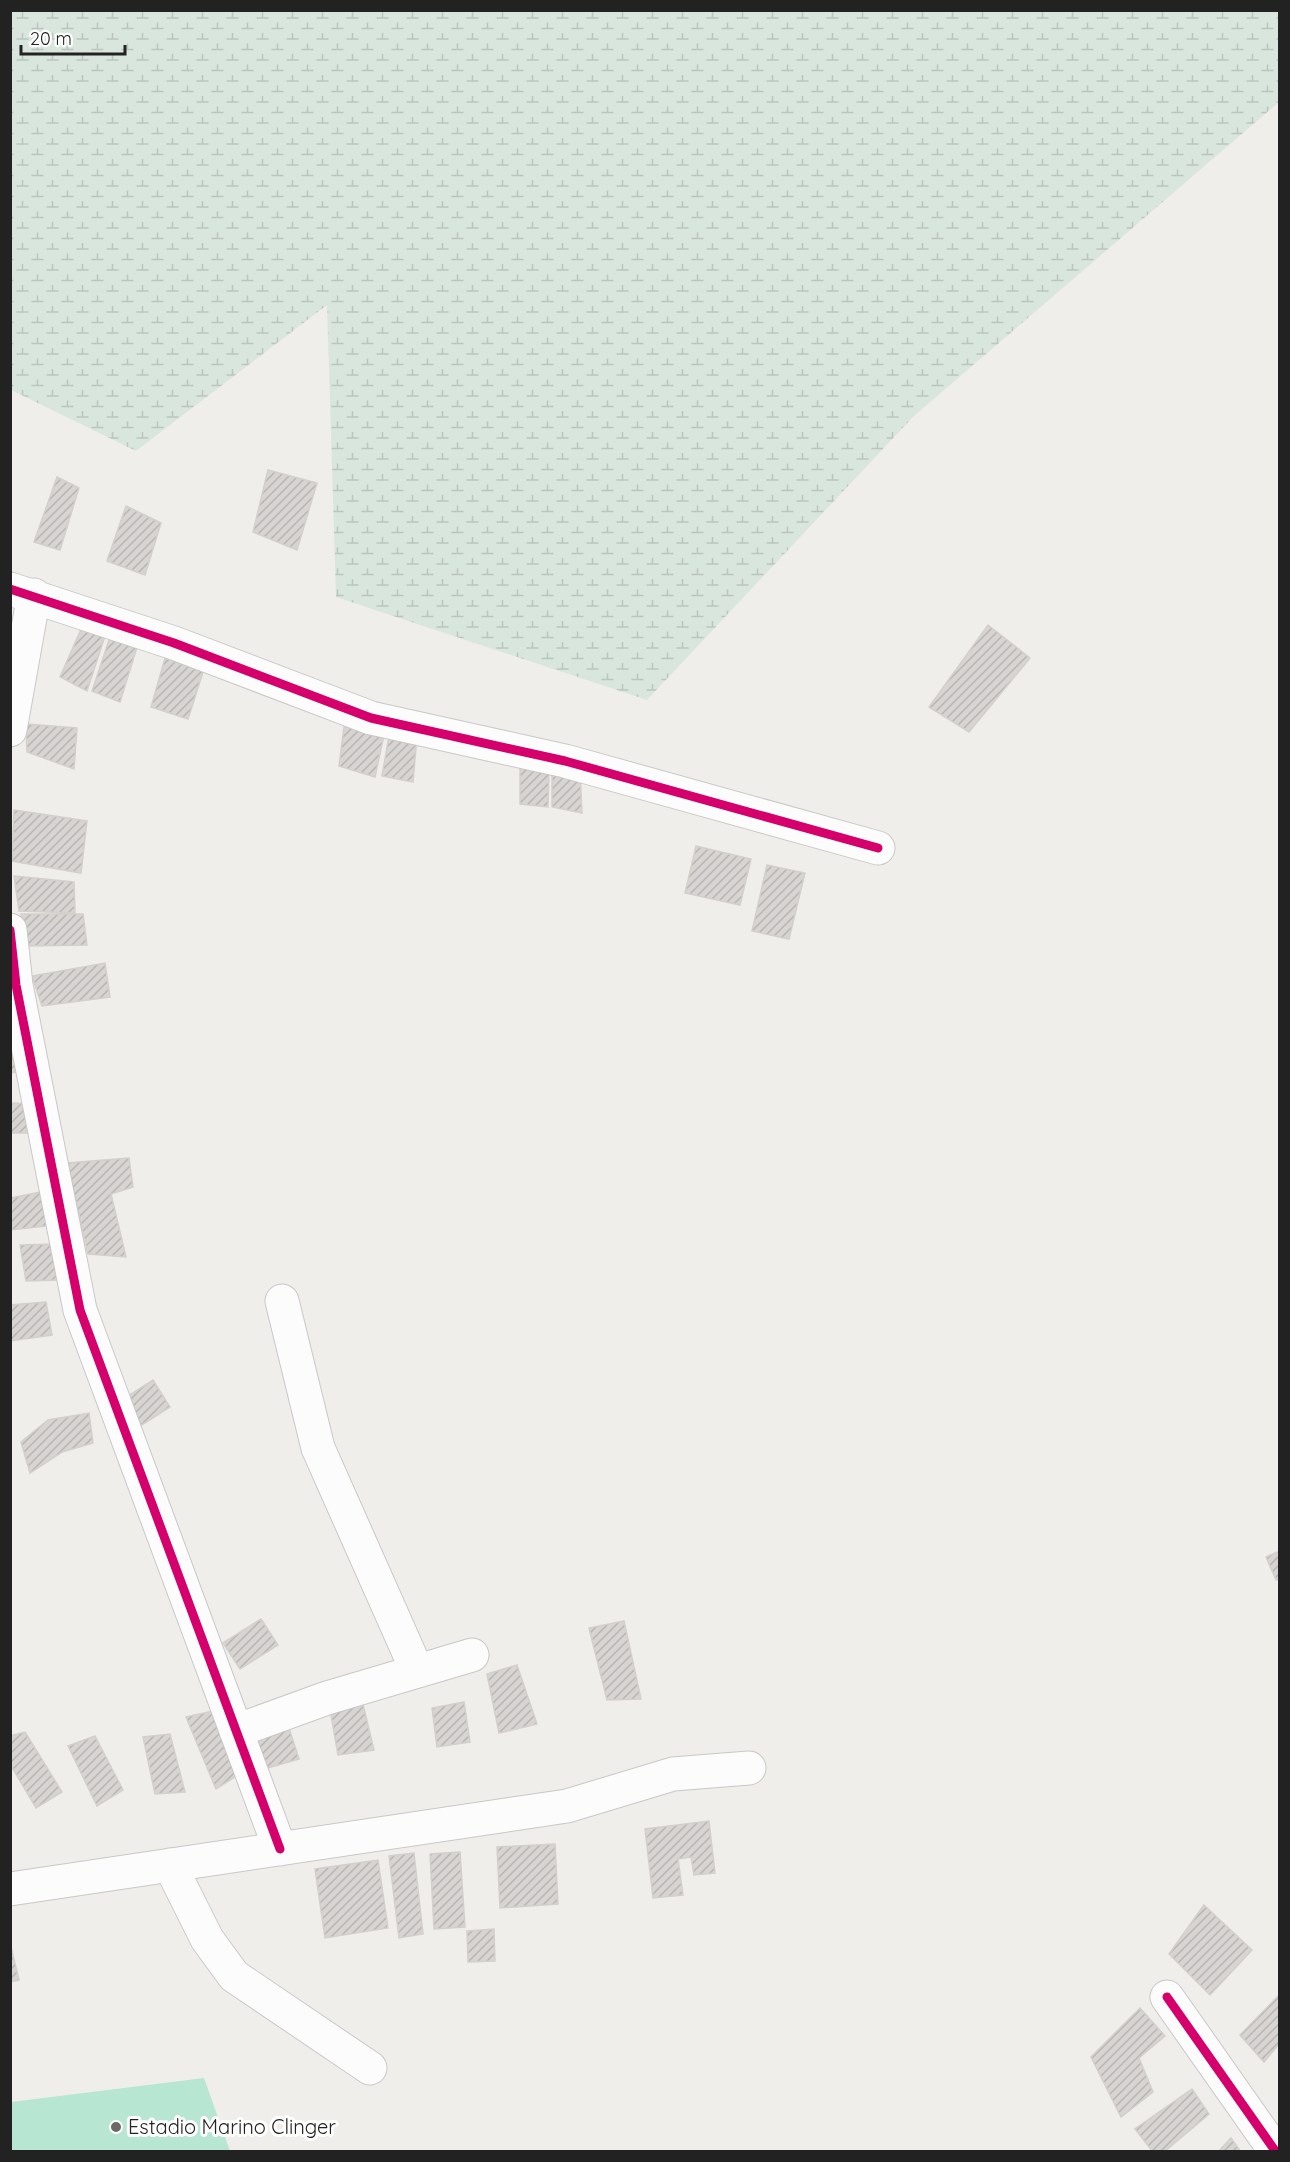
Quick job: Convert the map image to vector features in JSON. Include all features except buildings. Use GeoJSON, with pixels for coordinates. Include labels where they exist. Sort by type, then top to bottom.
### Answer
{"type":"FeatureCollection","features":[{"type":"Feature","properties":{"kind":"street"},"geometry":{"type":"LineString","coordinates":[[10,730],[22,592],[174,643],[371,718],[565,761],[878,848]]}},
{"type":"Feature","properties":{"kind":"street"},"geometry":{"type":"LineString","coordinates":[[10,930],[16,985],[80,1310],[280,1849]]}},
{"type":"Feature","properties":{"kind":"street"},"geometry":{"type":"LineString","coordinates":[[282,1301],[318,1448],[417,1671]]}},
{"type":"Feature","properties":{"kind":"street"},"geometry":{"type":"LineString","coordinates":[[236,1731],[327,1698],[472,1655]]}},
{"type":"Feature","properties":{"kind":"street"},"geometry":{"type":"LineString","coordinates":[[10,1889],[567,1806],[673,1774],[749,1768]]}},
{"type":"Feature","properties":{"kind":"street"},"geometry":{"type":"LineString","coordinates":[[170,1865],[207,1939],[234,1976],[370,2068]]}},
{"type":"Feature","properties":{"kind":"street"},"geometry":{"type":"LineString","coordinates":[[1167,1997],[1276,2151]]}},
{"type":"Feature","properties":{"kind":"green space"},"geometry":{"type":"Polygon","coordinates":[[[10,11],[1279,11],[1279,102],[914,416],[647,700],[336,597],[327,305],[136,451],[11,390],[10,11]]]}},
{"type":"Feature","properties":{"kind":"green space","name":"Estadio Marino Clinger"},"geometry":{"type":"Polygon","coordinates":[[[204,2078],[230,2151],[11,2151],[11,2102],[204,2078]]]}},
{"type":"Feature","properties":{"kind":"cycle path"},"geometry":{"type":"LineString","coordinates":[[10,589],[174,643],[371,718],[565,761],[878,848]]}},
{"type":"Feature","properties":{"kind":"cycle path"},"geometry":{"type":"LineString","coordinates":[[10,930],[16,985],[80,1310],[280,1849]]}},
{"type":"Feature","properties":{"kind":"cycle path"},"geometry":{"type":"LineString","coordinates":[[1167,1997],[1276,2152]]}},
{"type":"Feature","properties":{"kind":"place","name":"Estadio Marino Clinger"},"geometry":{"type":"Point","coordinates":[116,2127]}}]}
